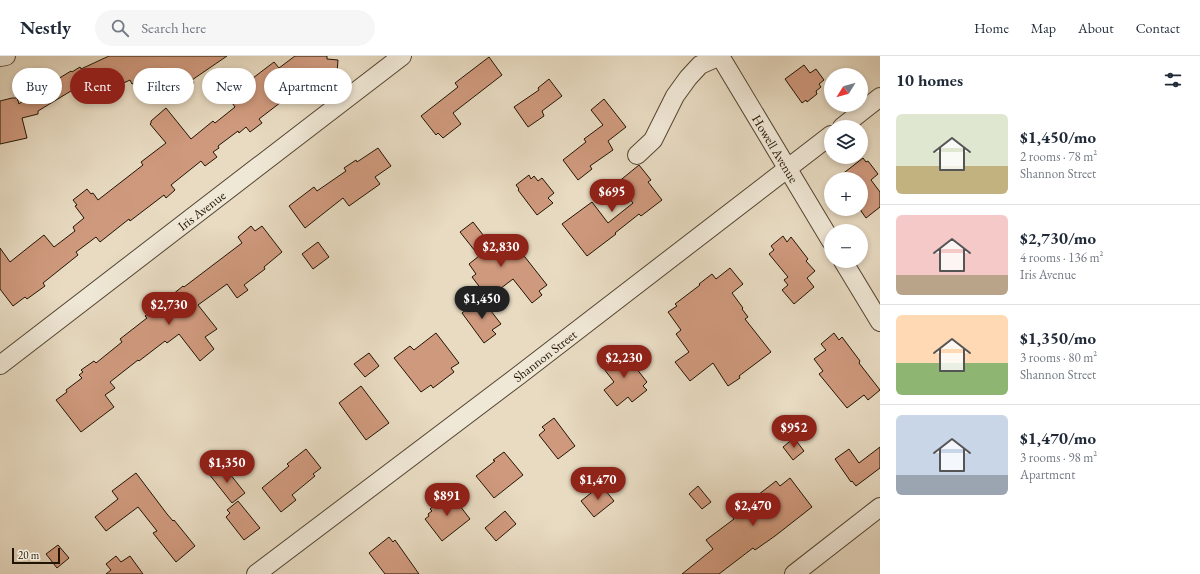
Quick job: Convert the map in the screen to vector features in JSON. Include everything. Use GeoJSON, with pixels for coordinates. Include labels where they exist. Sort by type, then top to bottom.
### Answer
{"type":"FeatureCollection","features":[{"type":"Feature","properties":{"kind":"street"},"geometry":{"type":"LineString","coordinates":[[0,57],[6,56]]}},
{"type":"Feature","properties":{"kind":"street","name":"Iris Avenue"},"geometry":{"type":"LineString","coordinates":[[0,365],[402,56]]}},
{"type":"Feature","properties":{"kind":"street"},"geometry":{"type":"LineString","coordinates":[[636,155],[653,140],[675,96],[688,78],[700,65],[720,56]]}},
{"type":"Feature","properties":{"kind":"street","name":"Howell Avenue"},"geometry":{"type":"LineString","coordinates":[[720,56],[824,230]]}},
{"type":"Feature","properties":{"kind":"street"},"geometry":{"type":"LineString","coordinates":[[851,120],[880,98]]}},
{"type":"Feature","properties":{"kind":"street","name":"Shannon Street"},"geometry":{"type":"LineString","coordinates":[[256,574],[524,371],[824,140]]}},
{"type":"Feature","properties":{"kind":"street"},"geometry":{"type":"LineString","coordinates":[[847,268],[880,322]]}},
{"type":"Feature","properties":{"kind":"street"},"geometry":{"type":"LineString","coordinates":[[794,574],[880,507]]}},
{"type":"Feature","properties":{"kind":"building"},"geometry":{"type":"Polygon","coordinates":[[[109,56],[227,56],[210,68],[202,68],[202,73],[194,79],[194,68],[133,68],[132,84],[130,80],[125,82],[125,68],[83,68],[109,56]]]}},
{"type":"Feature","properties":{"kind":"building"},"geometry":{"type":"Polygon","coordinates":[[[295,56],[327,56],[327,59],[338,60],[337,68],[279,68],[295,56]]]}},
{"type":"Feature","properties":{"kind":"building"},"geometry":{"type":"Polygon","coordinates":[[[489,57],[502,75],[453,113],[461,124],[443,138],[438,133],[436,135],[421,116],[458,87],[455,83],[489,57]]]}},
{"type":"Feature","properties":{"kind":"building"},"geometry":{"type":"Polygon","coordinates":[[[274,62],[279,68],[266,68],[274,62]]]}},
{"type":"Feature","properties":{"kind":"building"},"geometry":{"type":"Polygon","coordinates":[[[804,65],[810,73],[816,69],[824,80],[819,84],[821,87],[816,91],[817,94],[807,102],[806,100],[802,103],[785,79],[804,65]]]}},
{"type":"Feature","properties":{"kind":"building"},"geometry":{"type":"Polygon","coordinates":[[[264,70],[264,104],[279,104],[259,119],[262,123],[250,132],[246,127],[239,133],[238,131],[218,146],[219,148],[213,152],[217,157],[205,166],[201,161],[171,185],[175,190],[166,198],[164,195],[130,221],[129,219],[100,242],[96,237],[76,252],[78,255],[43,283],[45,286],[27,299],[25,297],[13,306],[0,289],[0,248],[10,262],[44,235],[54,247],[75,231],[73,227],[84,218],[75,206],[77,205],[73,200],[87,189],[91,194],[93,193],[98,200],[143,165],[141,162],[166,143],[150,124],[151,121],[166,108],[191,139],[213,121],[215,123],[235,107],[233,104],[256,104],[256,76],[264,70]]]}},
{"type":"Feature","properties":{"kind":"building"},"geometry":{"type":"Polygon","coordinates":[[[70,72],[70,92],[62,96],[62,76],[70,72]]]}},
{"type":"Feature","properties":{"kind":"building"},"geometry":{"type":"Polygon","coordinates":[[[549,79],[562,96],[542,111],[544,116],[528,127],[514,107],[539,90],[538,88],[549,79]]]}},
{"type":"Feature","properties":{"kind":"building"},"geometry":{"type":"Polygon","coordinates":[[[12,98],[12,104],[50,104],[38,111],[38,114],[22,118],[27,138],[0,144],[0,101],[12,98]]]}},
{"type":"Feature","properties":{"kind":"building"},"geometry":{"type":"Polygon","coordinates":[[[604,99],[626,127],[608,141],[613,150],[590,166],[592,169],[578,180],[563,160],[586,142],[584,139],[603,125],[591,110],[604,99]]]}},
{"type":"Feature","properties":{"kind":"building"},"geometry":{"type":"Polygon","coordinates":[[[378,148],[391,166],[375,177],[380,184],[349,206],[343,198],[305,228],[289,206],[314,187],[317,191],[346,171],[344,168],[356,160],[357,162],[378,148]]]}},
{"type":"Feature","properties":{"kind":"building"},"geometry":{"type":"Polygon","coordinates":[[[868,161],[878,174],[871,180],[880,192],[880,207],[866,218],[865,216],[868,216],[868,172],[845,172],[855,164],[868,164],[868,161]]]}},
{"type":"Feature","properties":{"kind":"building"},"geometry":{"type":"Polygon","coordinates":[[[639,165],[651,180],[648,182],[662,200],[641,216],[639,214],[587,256],[562,224],[592,202],[608,223],[633,203],[617,183],[639,165]]]}},
{"type":"Feature","properties":{"kind":"building"},"geometry":{"type":"Polygon","coordinates":[[[529,175],[531,179],[534,176],[538,181],[542,178],[554,193],[548,198],[553,203],[537,215],[518,190],[519,189],[516,185],[529,175]]]}},
{"type":"Feature","properties":{"kind":"building"},"geometry":{"type":"Polygon","coordinates":[[[473,222],[501,258],[512,249],[517,256],[521,252],[547,285],[539,291],[542,295],[532,303],[513,279],[488,298],[472,277],[476,274],[469,264],[479,256],[460,232],[473,222]]]}},
{"type":"Feature","properties":{"kind":"building"},"geometry":{"type":"Polygon","coordinates":[[[251,226],[255,231],[262,226],[282,252],[264,267],[265,269],[244,285],[248,290],[237,298],[227,284],[198,305],[217,329],[205,337],[214,349],[200,361],[179,334],[167,343],[165,341],[110,382],[115,388],[105,395],[114,407],[81,432],[56,400],[82,378],[79,375],[83,372],[81,370],[94,361],[96,363],[122,342],[120,339],[147,318],[145,316],[158,306],[157,304],[170,294],[172,295],[183,286],[184,287],[242,243],[238,237],[251,226]]]}},
{"type":"Feature","properties":{"kind":"building"},"geometry":{"type":"Polygon","coordinates":[[[783,236],[787,242],[791,237],[808,259],[806,261],[815,271],[807,278],[814,287],[794,304],[782,290],[788,285],[784,280],[788,277],[769,254],[774,250],[771,246],[783,236]]]}},
{"type":"Feature","properties":{"kind":"building"},"geometry":{"type":"Polygon","coordinates":[[[318,242],[329,257],[313,269],[302,254],[318,242]]]}},
{"type":"Feature","properties":{"kind":"building"},"geometry":{"type":"Polygon","coordinates":[[[730,268],[743,284],[732,293],[748,317],[745,319],[771,352],[728,386],[713,363],[690,381],[675,362],[689,352],[676,334],[681,330],[668,312],[677,306],[675,304],[712,274],[716,279],[730,268]]]}},
{"type":"Feature","properties":{"kind":"building"},"geometry":{"type":"Polygon","coordinates":[[[481,298],[501,324],[492,330],[496,334],[484,343],[462,313],[481,298]]]}},
{"type":"Feature","properties":{"kind":"building"},"geometry":{"type":"Polygon","coordinates":[[[436,333],[459,363],[451,368],[454,372],[433,388],[431,385],[421,392],[394,358],[410,346],[414,350],[436,333]]]}},
{"type":"Feature","properties":{"kind":"building"},"geometry":{"type":"Polygon","coordinates":[[[834,333],[839,340],[842,337],[860,361],[859,363],[880,390],[868,400],[864,395],[847,408],[819,374],[823,371],[814,359],[826,350],[821,344],[834,333]]]}},
{"type":"Feature","properties":{"kind":"building"},"geometry":{"type":"Polygon","coordinates":[[[621,349],[647,382],[643,386],[647,390],[632,402],[628,397],[617,406],[604,390],[614,382],[601,365],[621,349]]]}},
{"type":"Feature","properties":{"kind":"building"},"geometry":{"type":"Polygon","coordinates":[[[369,353],[379,366],[365,377],[354,364],[369,353]]]}},
{"type":"Feature","properties":{"kind":"building"},"geometry":{"type":"Polygon","coordinates":[[[361,386],[389,423],[366,440],[339,403],[361,386]]]}},
{"type":"Feature","properties":{"kind":"building"},"geometry":{"type":"Polygon","coordinates":[[[554,418],[575,446],[558,459],[539,435],[545,430],[542,427],[554,418]]]}},
{"type":"Feature","properties":{"kind":"building"},"geometry":{"type":"Polygon","coordinates":[[[794,438],[804,451],[793,460],[783,447],[794,438]]]}},
{"type":"Feature","properties":{"kind":"building"},"geometry":{"type":"Polygon","coordinates":[[[880,447],[880,468],[856,486],[852,481],[851,482],[835,459],[849,449],[859,463],[880,447]]]}},
{"type":"Feature","properties":{"kind":"building"},"geometry":{"type":"Polygon","coordinates":[[[306,449],[321,468],[313,474],[315,476],[292,495],[296,500],[281,512],[262,488],[289,466],[287,464],[306,449]]]}},
{"type":"Feature","properties":{"kind":"building"},"geometry":{"type":"Polygon","coordinates":[[[504,452],[523,475],[494,498],[476,476],[504,452]]]}},
{"type":"Feature","properties":{"kind":"building"},"geometry":{"type":"Polygon","coordinates":[[[222,464],[245,493],[232,503],[209,474],[222,464]]]}},
{"type":"Feature","properties":{"kind":"building"},"geometry":{"type":"Polygon","coordinates":[[[136,473],[167,514],[173,521],[174,520],[195,546],[176,562],[153,533],[157,531],[138,507],[106,531],[95,517],[118,499],[112,491],[136,473]]]}},
{"type":"Feature","properties":{"kind":"building"},"geometry":{"type":"Polygon","coordinates":[[[790,478],[812,507],[775,536],[755,550],[753,548],[719,574],[682,574],[713,549],[706,540],[734,519],[728,511],[741,501],[745,505],[776,481],[780,486],[790,478]]]}},
{"type":"Feature","properties":{"kind":"building"},"geometry":{"type":"Polygon","coordinates":[[[601,485],[614,501],[594,517],[581,501],[601,485]]]}},
{"type":"Feature","properties":{"kind":"building"},"geometry":{"type":"Polygon","coordinates":[[[698,486],[711,502],[702,509],[689,494],[698,486]]]}},
{"type":"Feature","properties":{"kind":"building"},"geometry":{"type":"Polygon","coordinates":[[[450,493],[470,519],[442,541],[425,519],[432,511],[430,509],[450,493]]]}},
{"type":"Feature","properties":{"kind":"building"},"geometry":{"type":"Polygon","coordinates":[[[238,501],[260,528],[244,540],[226,517],[230,513],[227,510],[238,501]]]}},
{"type":"Feature","properties":{"kind":"building"},"geometry":{"type":"Polygon","coordinates":[[[505,511],[516,524],[496,541],[485,528],[505,511]]]}},
{"type":"Feature","properties":{"kind":"building"},"geometry":{"type":"Polygon","coordinates":[[[389,537],[393,542],[395,540],[419,574],[385,574],[369,553],[389,537]]]}},
{"type":"Feature","properties":{"kind":"building"},"geometry":{"type":"Polygon","coordinates":[[[58,545],[69,558],[57,568],[46,554],[58,545]]]}},
{"type":"Feature","properties":{"kind":"building"},"geometry":{"type":"Polygon","coordinates":[[[116,556],[121,562],[130,556],[143,574],[106,574],[111,570],[106,564],[116,556]]]}}]}
